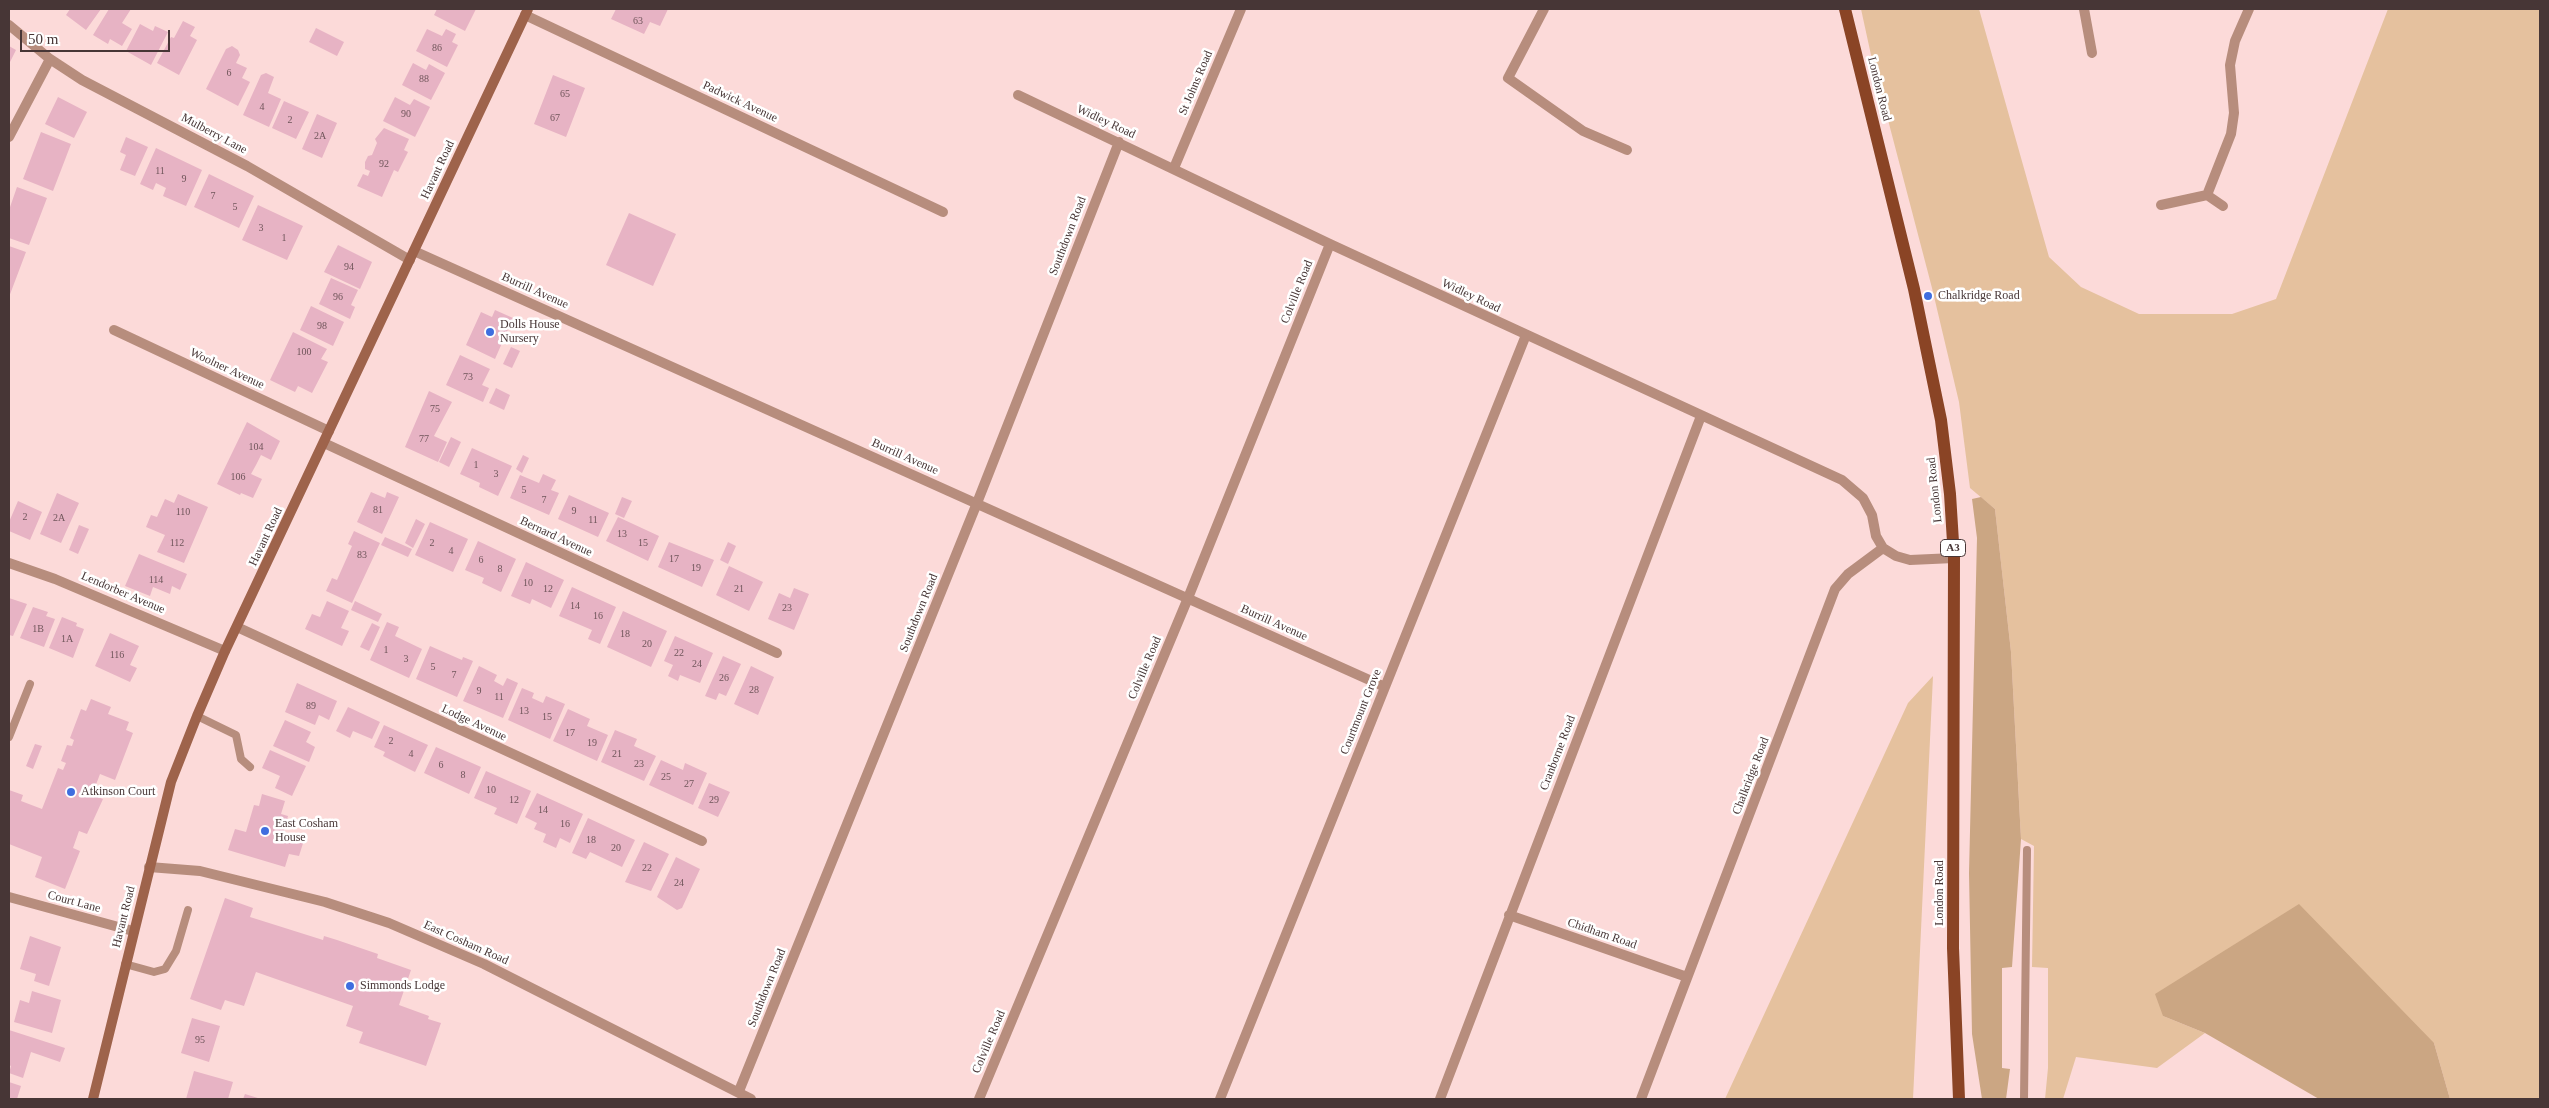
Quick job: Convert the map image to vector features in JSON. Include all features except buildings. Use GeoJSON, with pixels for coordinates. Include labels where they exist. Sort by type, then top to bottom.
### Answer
{"type":"FeatureCollection","features":[{"type":"Feature","properties":{"kind":"main road","name":"London Road"},"geometry":{"type":"LineString","coordinates":[[1845,9],[1914,289],[1941,420],[1950,494],[1954,558],[1953,948],[1959,1099]]}},
{"type":"Feature","properties":{"kind":"street","name":"St Johns Road"},"geometry":{"type":"LineString","coordinates":[[1174,168],[1241,9]]}},
{"type":"Feature","properties":{"kind":"street"},"geometry":{"type":"LineString","coordinates":[[1544,9],[1508,78],[1583,131],[1627,150]]}},
{"type":"Feature","properties":{"kind":"street"},"geometry":{"type":"LineString","coordinates":[[2084,9],[2092,53]]}},
{"type":"Feature","properties":{"kind":"street"},"geometry":{"type":"LineString","coordinates":[[2207,195],[2231,134],[2234,113],[2230,65],[2235,41],[2249,9]]}},
{"type":"Feature","properties":{"kind":"street","name":"Padwick Avenue"},"geometry":{"type":"LineString","coordinates":[[527,12],[943,212]]}},
{"type":"Feature","properties":{"kind":"street","name":"Havant Road"},"geometry":{"type":"LineString","coordinates":[[93,1099],[132,931],[171,782],[197,716],[225,651],[527,12]]}},
{"type":"Feature","properties":{"kind":"street","name":"Mulberry Lane"},"geometry":{"type":"LineString","coordinates":[[9,25],[50,59],[82,80],[247,166],[412,256]]}},
{"type":"Feature","properties":{"kind":"street"},"geometry":{"type":"LineString","coordinates":[[9,136],[50,59]]}},
{"type":"Feature","properties":{"kind":"street","name":"Widley Road"},"geometry":{"type":"LineString","coordinates":[[1018,95],[1526,336],[1842,480],[1863,498],[1872,515],[1876,536],[1883,548]]}},
{"type":"Feature","properties":{"kind":"street","name":"Southdown Road"},"geometry":{"type":"LineString","coordinates":[[739,1091],[977,503],[1119,142]]}},
{"type":"Feature","properties":{"kind":"street"},"geometry":{"type":"LineString","coordinates":[[2161,205],[2207,195],[2223,206]]}},
{"type":"Feature","properties":{"kind":"street","name":"Colville Road"},"geometry":{"type":"LineString","coordinates":[[979,1099],[1188,598],[1330,244]]}},
{"type":"Feature","properties":{"kind":"street","name":"Burrill Avenue"},"geometry":{"type":"LineString","coordinates":[[412,256],[977,503],[1384,687]]}},
{"type":"Feature","properties":{"kind":"street","name":"Woolner Avenue"},"geometry":{"type":"LineString","coordinates":[[114,330],[329,431]]}},
{"type":"Feature","properties":{"kind":"street","name":"Courtmount Grove"},"geometry":{"type":"LineString","coordinates":[[1220,1099],[1526,336]]}},
{"type":"Feature","properties":{"kind":"street","name":"Cranborne Road"},"geometry":{"type":"LineString","coordinates":[[1440,1099],[1701,416]]}},
{"type":"Feature","properties":{"kind":"street","name":"Bernard Avenue"},"geometry":{"type":"LineString","coordinates":[[324,443],[777,652]]}},
{"type":"Feature","properties":{"kind":"street"},"geometry":{"type":"LineString","coordinates":[[1883,548],[1896,556],[1910,560],[1954,558]]}},
{"type":"Feature","properties":{"kind":"street","name":"Chalkridge Road"},"geometry":{"type":"LineString","coordinates":[[1641,1099],[1836,589],[1848,574],[1883,548]]}},
{"type":"Feature","properties":{"kind":"street","name":"Lendorber Avenue"},"geometry":{"type":"LineString","coordinates":[[9,563],[56,579],[225,651]]}},
{"type":"Feature","properties":{"kind":"street","name":"Lodge Avenue"},"geometry":{"type":"LineString","coordinates":[[237,627],[702,841]]}},
{"type":"Feature","properties":{"kind":"street","name":"East Cosham Road"},"geometry":{"type":"LineString","coordinates":[[149,867],[208,873],[325,902],[389,923],[484,964],[739,1091],[751,1099]]}},
{"type":"Feature","properties":{"kind":"street","name":"Court Lane"},"geometry":{"type":"LineString","coordinates":[[9,897],[132,931]]}},
{"type":"Feature","properties":{"kind":"street","name":"Chidham Road"},"geometry":{"type":"LineString","coordinates":[[1509,915],[1687,977]]}},
{"type":"Feature","properties":{"kind":"lane"},"geometry":{"type":"LineString","coordinates":[[9,737],[30,684]]}},
{"type":"Feature","properties":{"kind":"lane"},"geometry":{"type":"LineString","coordinates":[[197,716],[236,735],[239,740],[241,759],[250,767]]}},
{"type":"Feature","properties":{"kind":"lane"},"geometry":{"type":"LineString","coordinates":[[2024,1099],[2026,850]]}},
{"type":"Feature","properties":{"kind":"lane"},"geometry":{"type":"LineString","coordinates":[[125,964],[154,972],[165,969],[176,951],[188,910]]}},
{"type":"Feature","properties":{"kind":"shaded area"},"geometry":{"type":"Polygon","coordinates":[[[1861,9],[1979,9],[2049,257],[2081,287],[2139,314],[2232,314],[2276,299],[2388,9],[2540,9],[2540,1099],[2450,1099],[2434,1043],[2163,1016],[2205,1033],[2157,1068],[2076,1057],[2063,1099],[2045,1099],[2048,1068],[2048,968],[2032,967],[2034,846],[2021,839],[2011,652],[1995,509],[1970,488],[1959,402],[1861,9]]]}},
{"type":"Feature","properties":{"kind":"shaded area"},"geometry":{"type":"Polygon","coordinates":[[[1981,497],[1995,509],[2011,652],[2021,839],[2012,967],[2002,968],[2002,1068],[2010,1069],[2006,1099],[1982,1099],[1972,1034],[1969,873],[1977,538],[1972,499],[1981,497]]]}},
{"type":"Feature","properties":{"kind":"shaded area"},"geometry":{"type":"Polygon","coordinates":[[[1933,676],[1913,1099],[1725,1099],[1908,703],[1933,676]]]}},
{"type":"Feature","properties":{"kind":"shaded area"},"geometry":{"type":"Polygon","coordinates":[[[2299,904],[2434,1043],[2450,1099],[2319,1099],[2205,1033],[2163,1016],[2155,994],[2299,904]]]}},
{"type":"Feature","properties":{"kind":"place","name":"Chalkridge Road"},"geometry":{"type":"Point","coordinates":[1928,296]}},
{"type":"Feature","properties":{"kind":"place","name":"Dolls House Nursery"},"geometry":{"type":"Point","coordinates":[490,332]}},
{"type":"Feature","properties":{"kind":"place","name":"Atkinson Court"},"geometry":{"type":"Point","coordinates":[71,792]}},
{"type":"Feature","properties":{"kind":"place","name":"East Cosham House"},"geometry":{"type":"Point","coordinates":[265,831]}},
{"type":"Feature","properties":{"kind":"place","name":"Simmonds Lodge"},"geometry":{"type":"Point","coordinates":[350,986]}}]}
